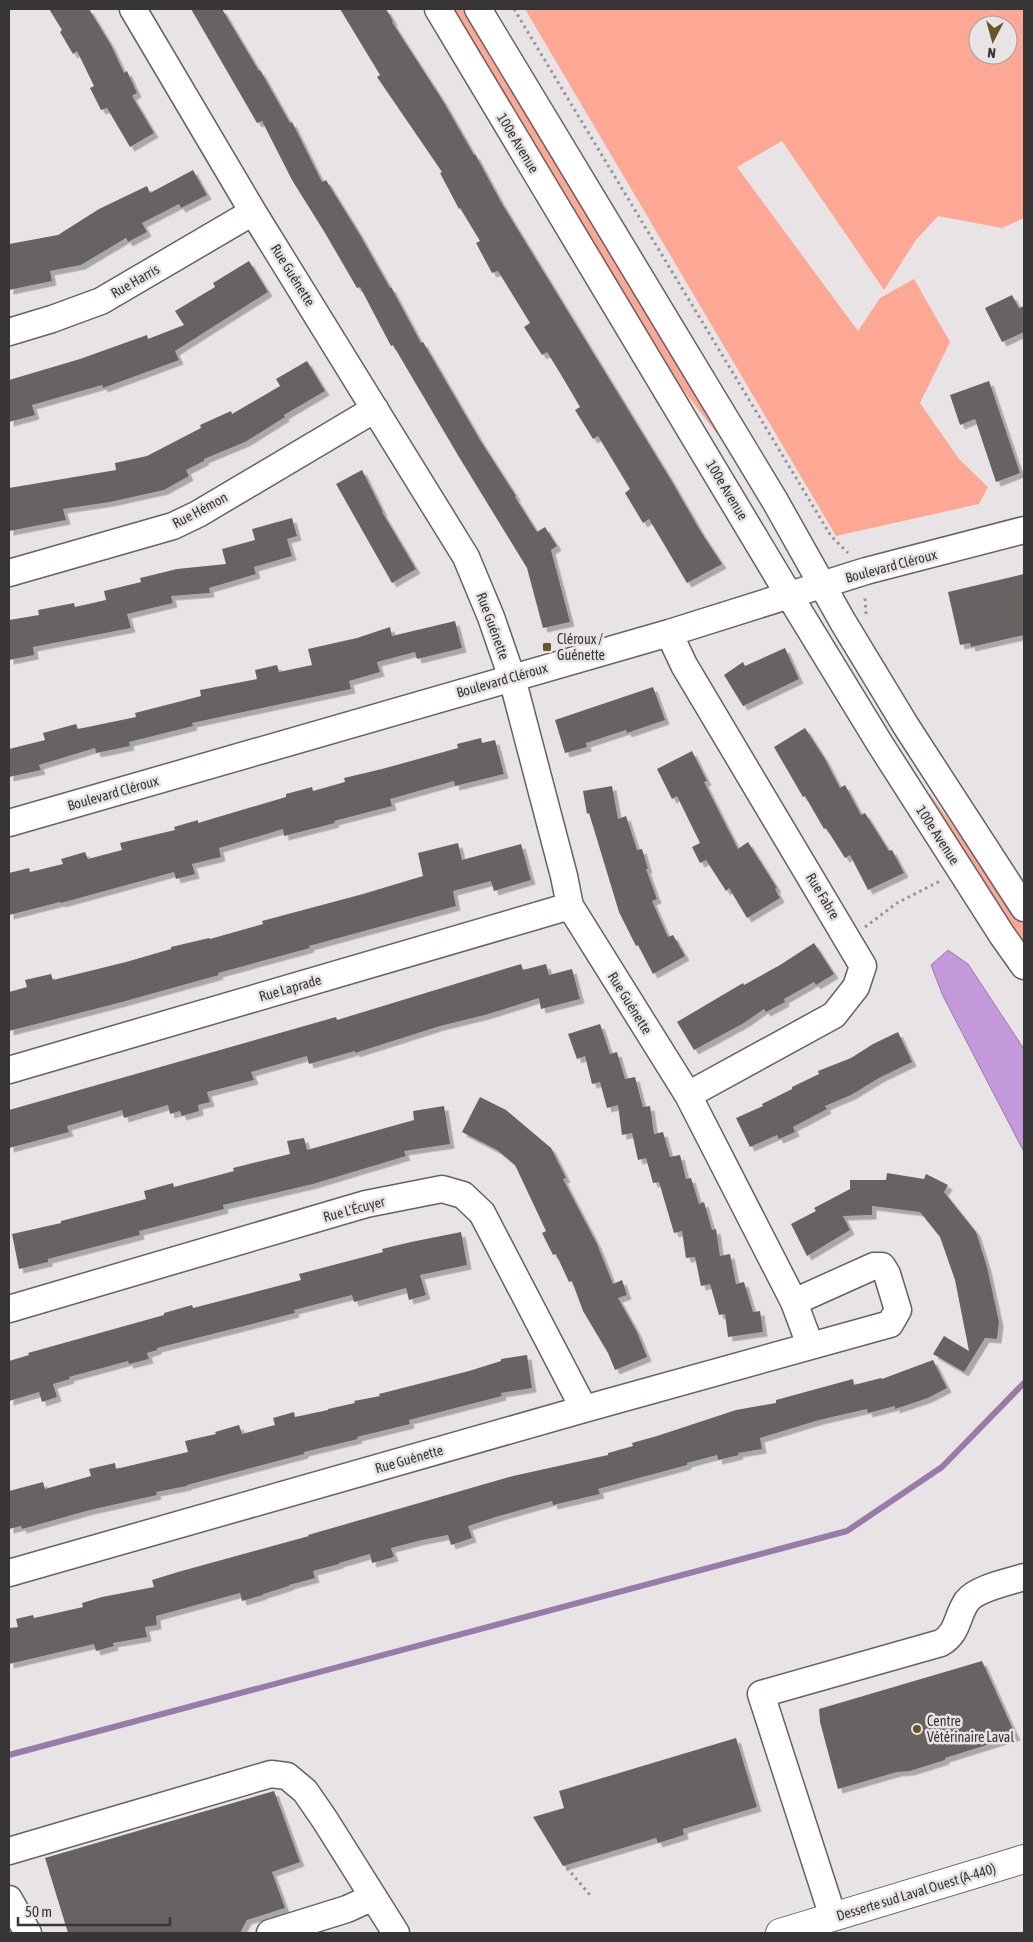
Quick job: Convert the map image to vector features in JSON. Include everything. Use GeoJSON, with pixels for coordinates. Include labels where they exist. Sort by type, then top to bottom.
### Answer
{"type":"FeatureCollection","features":[{"type":"Feature","properties":{"kind":"main road","name":"Desserte sud Laval Ouest (A-440)"},"geometry":{"type":"LineString","coordinates":[[780,1933],[1024,1859]]}},
{"type":"Feature","properties":{"kind":"street","name":"Rue Guénette"},"geometry":{"type":"LineString","coordinates":[[133,9],[253,212],[466,557],[491,617],[512,678],[564,876],[570,906],[688,1095],[794,1302],[810,1345]]}},
{"type":"Feature","properties":{"kind":"street","name":"100e Avenue"},"geometry":{"type":"LineString","coordinates":[[438,9],[789,595],[937,833],[1024,966]]}},
{"type":"Feature","properties":{"kind":"street"},"geometry":{"type":"LineString","coordinates":[[478,9],[775,501],[843,622],[906,726],[1024,908]]}},
{"type":"Feature","properties":{"kind":"street","name":"Rue Harris"},"geometry":{"type":"LineString","coordinates":[[9,332],[52,319],[100,301],[253,212]]}},
{"type":"Feature","properties":{"kind":"street","name":"Rue Hémon"},"geometry":{"type":"LineString","coordinates":[[9,573],[173,526],[198,514],[375,408]]}},
{"type":"Feature","properties":{"kind":"street","name":"Boulevard Cléroux"},"geometry":{"type":"LineString","coordinates":[[9,823],[670,632],[866,571],[1024,530]]}},
{"type":"Feature","properties":{"kind":"street","name":"Rue Fabre"},"geometry":{"type":"LineString","coordinates":[[670,632],[684,665],[863,966],[856,987],[834,1015],[688,1095]]}},
{"type":"Feature","properties":{"kind":"street","name":"Rue Laprade"},"geometry":{"type":"LineString","coordinates":[[9,1070],[570,906]]}},
{"type":"Feature","properties":{"kind":"street","name":"Rue L'Écuyer"},"geometry":{"type":"LineString","coordinates":[[9,1309],[366,1204],[442,1189],[462,1195],[482,1212],[584,1409]]}},
{"type":"Feature","properties":{"kind":"street","name":"Rue Guénette"},"geometry":{"type":"LineString","coordinates":[[9,1573],[810,1345],[890,1324],[898,1310],[887,1274],[882,1266],[874,1266],[794,1302]]}},
{"type":"Feature","properties":{"kind":"street"},"geometry":{"type":"LineString","coordinates":[[833,1917],[760,1694],[941,1643],[954,1632],[968,1600],[977,1593],[1024,1577]]}},
{"type":"Feature","properties":{"kind":"street"},"geometry":{"type":"LineString","coordinates":[[9,1851],[271,1774],[281,1774],[293,1780],[305,1791],[396,1933]]}},
{"type":"Feature","properties":{"kind":"street"},"geometry":{"type":"LineString","coordinates":[[270,1933],[347,1909],[373,1897]]}},
{"type":"Feature","properties":{"kind":"street"},"geometry":{"type":"LineString","coordinates":[[9,1900],[28,1933]]}},
{"type":"Feature","properties":{"kind":"path"},"geometry":{"type":"LineString","coordinates":[[514,9],[831,536],[835,542],[846,550]]}},
{"type":"Feature","properties":{"kind":"path"},"geometry":{"type":"LineString","coordinates":[[861,930],[896,903],[945,878]]}},
{"type":"Feature","properties":{"kind":"path"},"geometry":{"type":"LineString","coordinates":[[567,1868],[590,1895]]}},
{"type":"Feature","properties":{"kind":"shaded area"},"geometry":{"type":"Polygon","coordinates":[[[450,9],[466,9],[725,439],[722,440],[666,368],[450,9]]]}},
{"type":"Feature","properties":{"kind":"shaded area"},"geometry":{"type":"Polygon","coordinates":[[[525,9],[1024,9],[1024,218],[1002,228],[938,216],[916,240],[884,290],[782,141],[737,167],[858,331],[880,298],[914,279],[950,342],[920,403],[959,459],[988,487],[979,504],[836,536],[525,9]]]}},
{"type":"Feature","properties":{"kind":"shaded area"},"geometry":{"type":"Polygon","coordinates":[[[930,794],[1024,923],[1024,948],[926,796],[930,794]]]}},
{"type":"Feature","properties":{"kind":"shaded area"},"geometry":{"type":"Polygon","coordinates":[[[948,950],[968,964],[1024,1049],[1024,1152],[943,996],[931,965],[948,950]]]}},
{"type":"Feature","properties":{"kind":"building"},"geometry":{"type":"Polygon","coordinates":[[[49,9],[89,9],[111,45],[124,73],[127,71],[137,93],[132,96],[154,133],[130,147],[107,108],[101,110],[90,88],[94,86],[77,51],[73,54],[60,32],[62,30],[49,9]]]}},
{"type":"Feature","properties":{"kind":"building"},"geometry":{"type":"Polygon","coordinates":[[[191,9],[222,9],[290,123],[292,122],[322,182],[326,180],[360,235],[421,343],[423,342],[515,497],[537,532],[545,527],[557,546],[551,550],[570,622],[543,628],[527,568],[393,345],[391,346],[360,287],[357,288],[292,180],[262,121],[257,123],[191,9]]]}},
{"type":"Feature","properties":{"kind":"building"},"geometry":{"type":"Polygon","coordinates":[[[340,9],[386,9],[392,22],[443,101],[501,202],[722,564],[687,583],[649,519],[643,523],[625,493],[630,489],[598,436],[593,439],[575,410],[580,407],[547,352],[542,355],[524,327],[530,323],[498,271],[492,273],[476,243],[480,241],[459,209],[440,173],[442,172],[377,77],[380,75],[340,9]]]}},
{"type":"Feature","properties":{"kind":"building"},"geometry":{"type":"Polygon","coordinates":[[[193,170],[207,195],[181,208],[179,204],[142,223],[147,232],[128,242],[126,238],[81,265],[50,271],[52,281],[9,290],[9,244],[58,235],[99,209],[147,186],[150,193],[193,170]]]}},
{"type":"Feature","properties":{"kind":"building"},"geometry":{"type":"Polygon","coordinates":[[[249,261],[268,292],[175,351],[179,360],[103,388],[102,385],[32,405],[35,415],[9,422],[9,380],[80,359],[147,335],[148,339],[184,325],[175,311],[215,287],[213,283],[249,261]]]}},
{"type":"Feature","properties":{"kind":"building"},"geometry":{"type":"Polygon","coordinates":[[[1012,295],[1019,308],[1024,306],[1024,332],[1002,342],[985,308],[1012,295]]]}},
{"type":"Feature","properties":{"kind":"building"},"geometry":{"type":"Polygon","coordinates":[[[307,361],[325,391],[284,415],[285,417],[245,442],[204,459],[204,461],[186,470],[189,476],[164,490],[110,502],[63,509],[66,520],[9,531],[9,488],[116,470],[115,463],[147,456],[201,428],[200,425],[231,411],[232,414],[280,386],[276,379],[307,361]]]}},
{"type":"Feature","properties":{"kind":"building"},"geometry":{"type":"Polygon","coordinates":[[[989,381],[1020,473],[996,482],[975,419],[960,425],[950,395],[989,381]]]}},
{"type":"Feature","properties":{"kind":"building"},"geometry":{"type":"Polygon","coordinates":[[[362,470],[382,512],[416,569],[392,583],[336,484],[362,470]]]}},
{"type":"Feature","properties":{"kind":"building"},"geometry":{"type":"Polygon","coordinates":[[[292,518],[297,536],[287,539],[292,556],[254,567],[256,574],[209,588],[210,593],[171,596],[173,603],[127,614],[131,628],[33,647],[34,655],[9,660],[9,620],[39,615],[38,610],[74,603],[75,607],[106,600],[104,591],[141,582],[140,578],[177,569],[226,564],[222,549],[255,540],[252,529],[292,518]]]}},
{"type":"Feature","properties":{"kind":"building"},"geometry":{"type":"Polygon","coordinates":[[[1024,574],[1024,635],[971,647],[970,643],[960,645],[948,592],[1024,574]]]}},
{"type":"Feature","properties":{"kind":"building"},"geometry":{"type":"Polygon","coordinates":[[[455,621],[462,648],[417,659],[415,652],[377,662],[380,672],[349,681],[351,689],[192,723],[193,726],[129,742],[130,746],[96,753],[95,748],[39,765],[41,770],[9,777],[9,749],[45,740],[43,733],[76,724],[78,729],[136,717],[135,713],[201,696],[200,690],[257,679],[255,670],[277,665],[279,672],[312,665],[308,649],[357,638],[390,627],[392,636],[455,621]]]}},
{"type":"Feature","properties":{"kind":"building"},"geometry":{"type":"Polygon","coordinates":[[[785,648],[799,679],[743,706],[724,675],[743,662],[745,666],[785,648]]]}},
{"type":"Feature","properties":{"kind":"building"},"geometry":{"type":"Polygon","coordinates":[[[653,687],[665,720],[627,733],[626,730],[586,743],[587,747],[565,753],[555,720],[653,687]]]}},
{"type":"Feature","properties":{"kind":"building"},"geometry":{"type":"Polygon","coordinates":[[[805,728],[825,759],[840,788],[845,785],[861,815],[865,813],[889,851],[892,850],[904,873],[868,890],[850,855],[845,858],[826,828],[824,829],[774,747],[805,728]]]}},
{"type":"Feature","properties":{"kind":"building"},"geometry":{"type":"Polygon","coordinates":[[[481,738],[482,743],[495,740],[504,774],[455,786],[454,781],[390,799],[392,806],[334,821],[335,823],[284,836],[283,829],[219,848],[221,857],[192,864],[195,874],[176,879],[174,872],[61,903],[9,915],[9,873],[29,868],[30,872],[63,864],[61,859],[85,852],[88,859],[122,850],[120,843],[175,830],[174,827],[198,820],[198,823],[286,797],[286,794],[312,787],[313,791],[345,782],[344,778],[458,748],[457,744],[481,738]]]}},
{"type":"Feature","properties":{"kind":"building"},"geometry":{"type":"Polygon","coordinates":[[[692,751],[707,781],[704,782],[738,849],[748,842],[777,888],[775,889],[780,898],[747,918],[729,888],[726,891],[706,860],[700,863],[692,847],[700,843],[677,796],[672,799],[657,769],[692,751]]]}},
{"type":"Feature","properties":{"kind":"building"},"geometry":{"type":"Polygon","coordinates":[[[612,786],[618,819],[626,816],[637,850],[642,849],[648,869],[646,869],[657,899],[652,901],[668,937],[673,935],[685,956],[653,974],[619,912],[589,813],[587,814],[583,791],[612,786]]]}},
{"type":"Feature","properties":{"kind":"building"},"geometry":{"type":"Polygon","coordinates":[[[458,843],[462,860],[521,844],[531,880],[494,891],[491,881],[453,891],[456,906],[309,946],[310,948],[218,973],[219,975],[9,1031],[9,992],[27,987],[25,980],[51,974],[53,980],[126,962],[171,949],[171,947],[210,939],[263,924],[262,921],[423,876],[418,853],[458,843]]]}},
{"type":"Feature","properties":{"kind":"building"},"geometry":{"type":"Polygon","coordinates":[[[814,943],[834,974],[816,985],[814,982],[784,999],[785,1002],[766,1012],[764,1009],[744,1023],[694,1050],[677,1022],[743,983],[744,985],[780,965],[814,943]]]}},
{"type":"Feature","properties":{"kind":"building"},"geometry":{"type":"Polygon","coordinates":[[[521,964],[523,970],[546,964],[549,975],[572,969],[580,999],[541,1009],[539,998],[485,1015],[440,1026],[355,1053],[355,1051],[309,1064],[307,1056],[251,1072],[254,1080],[207,1092],[210,1102],[198,1105],[199,1111],[182,1116],[180,1111],[170,1114],[168,1105],[124,1118],[122,1110],[67,1126],[69,1132],[9,1148],[9,1110],[336,1017],[337,1020],[521,964]]]}},
{"type":"Feature","properties":{"kind":"building"},"geometry":{"type":"Polygon","coordinates":[[[600,1024],[610,1054],[617,1052],[625,1079],[635,1077],[643,1107],[650,1106],[654,1134],[663,1132],[670,1157],[680,1155],[686,1179],[691,1178],[699,1204],[704,1202],[712,1230],[716,1229],[720,1256],[730,1254],[736,1284],[744,1282],[753,1312],[760,1311],[763,1332],[728,1337],[725,1314],[719,1315],[710,1284],[701,1286],[695,1257],[686,1258],[682,1231],[674,1233],[659,1182],[653,1183],[646,1158],[638,1160],[632,1133],[622,1135],[618,1105],[607,1108],[600,1082],[592,1084],[585,1056],[577,1059],[568,1034],[600,1024]]]}},
{"type":"Feature","properties":{"kind":"building"},"geometry":{"type":"Polygon","coordinates":[[[898,1032],[912,1062],[879,1078],[851,1095],[825,1106],[827,1109],[793,1127],[795,1132],[779,1139],[777,1135],[750,1147],[736,1118],[763,1106],[762,1104],[819,1074],[818,1071],[851,1058],[873,1044],[898,1032]]]}},
{"type":"Feature","properties":{"kind":"building"},"geometry":{"type":"Polygon","coordinates":[[[480,1097],[506,1110],[551,1148],[566,1178],[563,1179],[597,1244],[613,1284],[622,1280],[627,1295],[618,1298],[637,1332],[647,1357],[615,1370],[608,1353],[583,1311],[572,1281],[569,1282],[556,1254],[553,1255],[542,1233],[546,1231],[515,1165],[497,1150],[462,1132],[480,1097]]]}},
{"type":"Feature","properties":{"kind":"building"},"geometry":{"type":"Polygon","coordinates":[[[444,1106],[450,1144],[404,1151],[406,1156],[313,1184],[223,1205],[224,1209],[139,1231],[140,1235],[48,1259],[48,1262],[19,1269],[12,1234],[61,1223],[61,1221],[146,1199],[144,1191],[173,1183],[174,1187],[234,1171],[233,1168],[290,1154],[287,1141],[304,1138],[307,1150],[414,1120],[413,1111],[444,1106]]]}},
{"type":"Feature","properties":{"kind":"building"},"geometry":{"type":"Polygon","coordinates":[[[887,1173],[924,1179],[926,1174],[948,1185],[944,1192],[976,1232],[987,1267],[999,1322],[997,1339],[985,1338],[964,1372],[933,1354],[944,1336],[969,1351],[955,1280],[940,1237],[920,1212],[872,1206],[872,1215],[843,1216],[850,1230],[807,1256],[791,1224],[816,1211],[814,1208],[850,1189],[850,1180],[886,1180],[887,1173]]]}},
{"type":"Feature","properties":{"kind":"building"},"geometry":{"type":"Polygon","coordinates":[[[461,1232],[467,1265],[420,1275],[426,1295],[409,1300],[406,1288],[354,1302],[352,1295],[294,1310],[295,1313],[157,1348],[157,1350],[147,1353],[149,1359],[129,1364],[128,1361],[69,1377],[70,1379],[53,1384],[57,1397],[42,1402],[39,1392],[9,1401],[9,1361],[29,1355],[28,1353],[164,1315],[164,1313],[192,1305],[193,1308],[301,1280],[299,1274],[383,1252],[382,1249],[461,1232]]]}},
{"type":"Feature","properties":{"kind":"building"},"geometry":{"type":"Polygon","coordinates":[[[527,1355],[532,1388],[501,1393],[502,1396],[409,1420],[410,1424],[357,1437],[358,1439],[304,1452],[304,1454],[187,1486],[156,1492],[157,1495],[90,1510],[22,1529],[21,1526],[9,1529],[9,1491],[43,1482],[45,1489],[91,1476],[89,1469],[115,1463],[116,1469],[188,1452],[185,1441],[216,1434],[215,1432],[239,1425],[242,1434],[275,1425],[273,1418],[294,1412],[295,1417],[328,1410],[355,1403],[354,1401],[380,1396],[379,1394],[469,1371],[501,1361],[501,1359],[527,1355]]]}},
{"type":"Feature","properties":{"kind":"building"},"geometry":{"type":"Polygon","coordinates":[[[933,1360],[947,1388],[928,1398],[895,1409],[895,1406],[868,1413],[867,1409],[819,1420],[760,1438],[762,1449],[738,1453],[739,1455],[718,1460],[717,1455],[598,1489],[600,1494],[553,1505],[552,1501],[499,1516],[468,1526],[472,1538],[451,1545],[448,1535],[422,1540],[391,1548],[394,1557],[372,1563],[370,1554],[313,1571],[315,1578],[242,1601],[240,1593],[156,1616],[157,1625],[145,1627],[147,1637],[113,1643],[114,1646],[96,1651],[94,1644],[9,1664],[9,1628],[18,1627],[16,1619],[33,1615],[34,1618],[83,1607],[82,1603],[102,1597],[154,1587],[152,1580],[178,1572],[513,1476],[608,1455],[608,1453],[633,1446],[632,1443],[736,1410],[776,1403],[776,1400],[853,1379],[854,1385],[882,1379],[933,1360]]]}},
{"type":"Feature","properties":{"kind":"building","name":"Centre Vétérinaire Laval"},"geometry":{"type":"Polygon","coordinates":[[[982,1661],[1016,1736],[910,1771],[897,1772],[838,1789],[820,1722],[819,1709],[982,1661]]]}},
{"type":"Feature","properties":{"kind":"building"},"geometry":{"type":"Polygon","coordinates":[[[736,1738],[757,1807],[683,1829],[684,1835],[658,1843],[656,1838],[563,1866],[533,1817],[564,1808],[559,1791],[736,1738]]]}},
{"type":"Feature","properties":{"kind":"building"},"geometry":{"type":"Polygon","coordinates":[[[274,1791],[300,1862],[272,1872],[285,1908],[247,1920],[240,1933],[68,1933],[45,1858],[274,1791]]]}},
{"type":"Feature","properties":{"kind":"waterway"},"geometry":{"type":"LineString","coordinates":[[9,1755],[847,1531],[942,1467],[1024,1383]]}},
{"type":"Feature","properties":{"kind":"place","name":"Cléroux / Guénette"},"geometry":{"type":"Point","coordinates":[547,647]}},
{"type":"Feature","properties":{"kind":"place","name":"Centre Vétérinaire Laval"},"geometry":{"type":"Point","coordinates":[917,1729]}}]}
